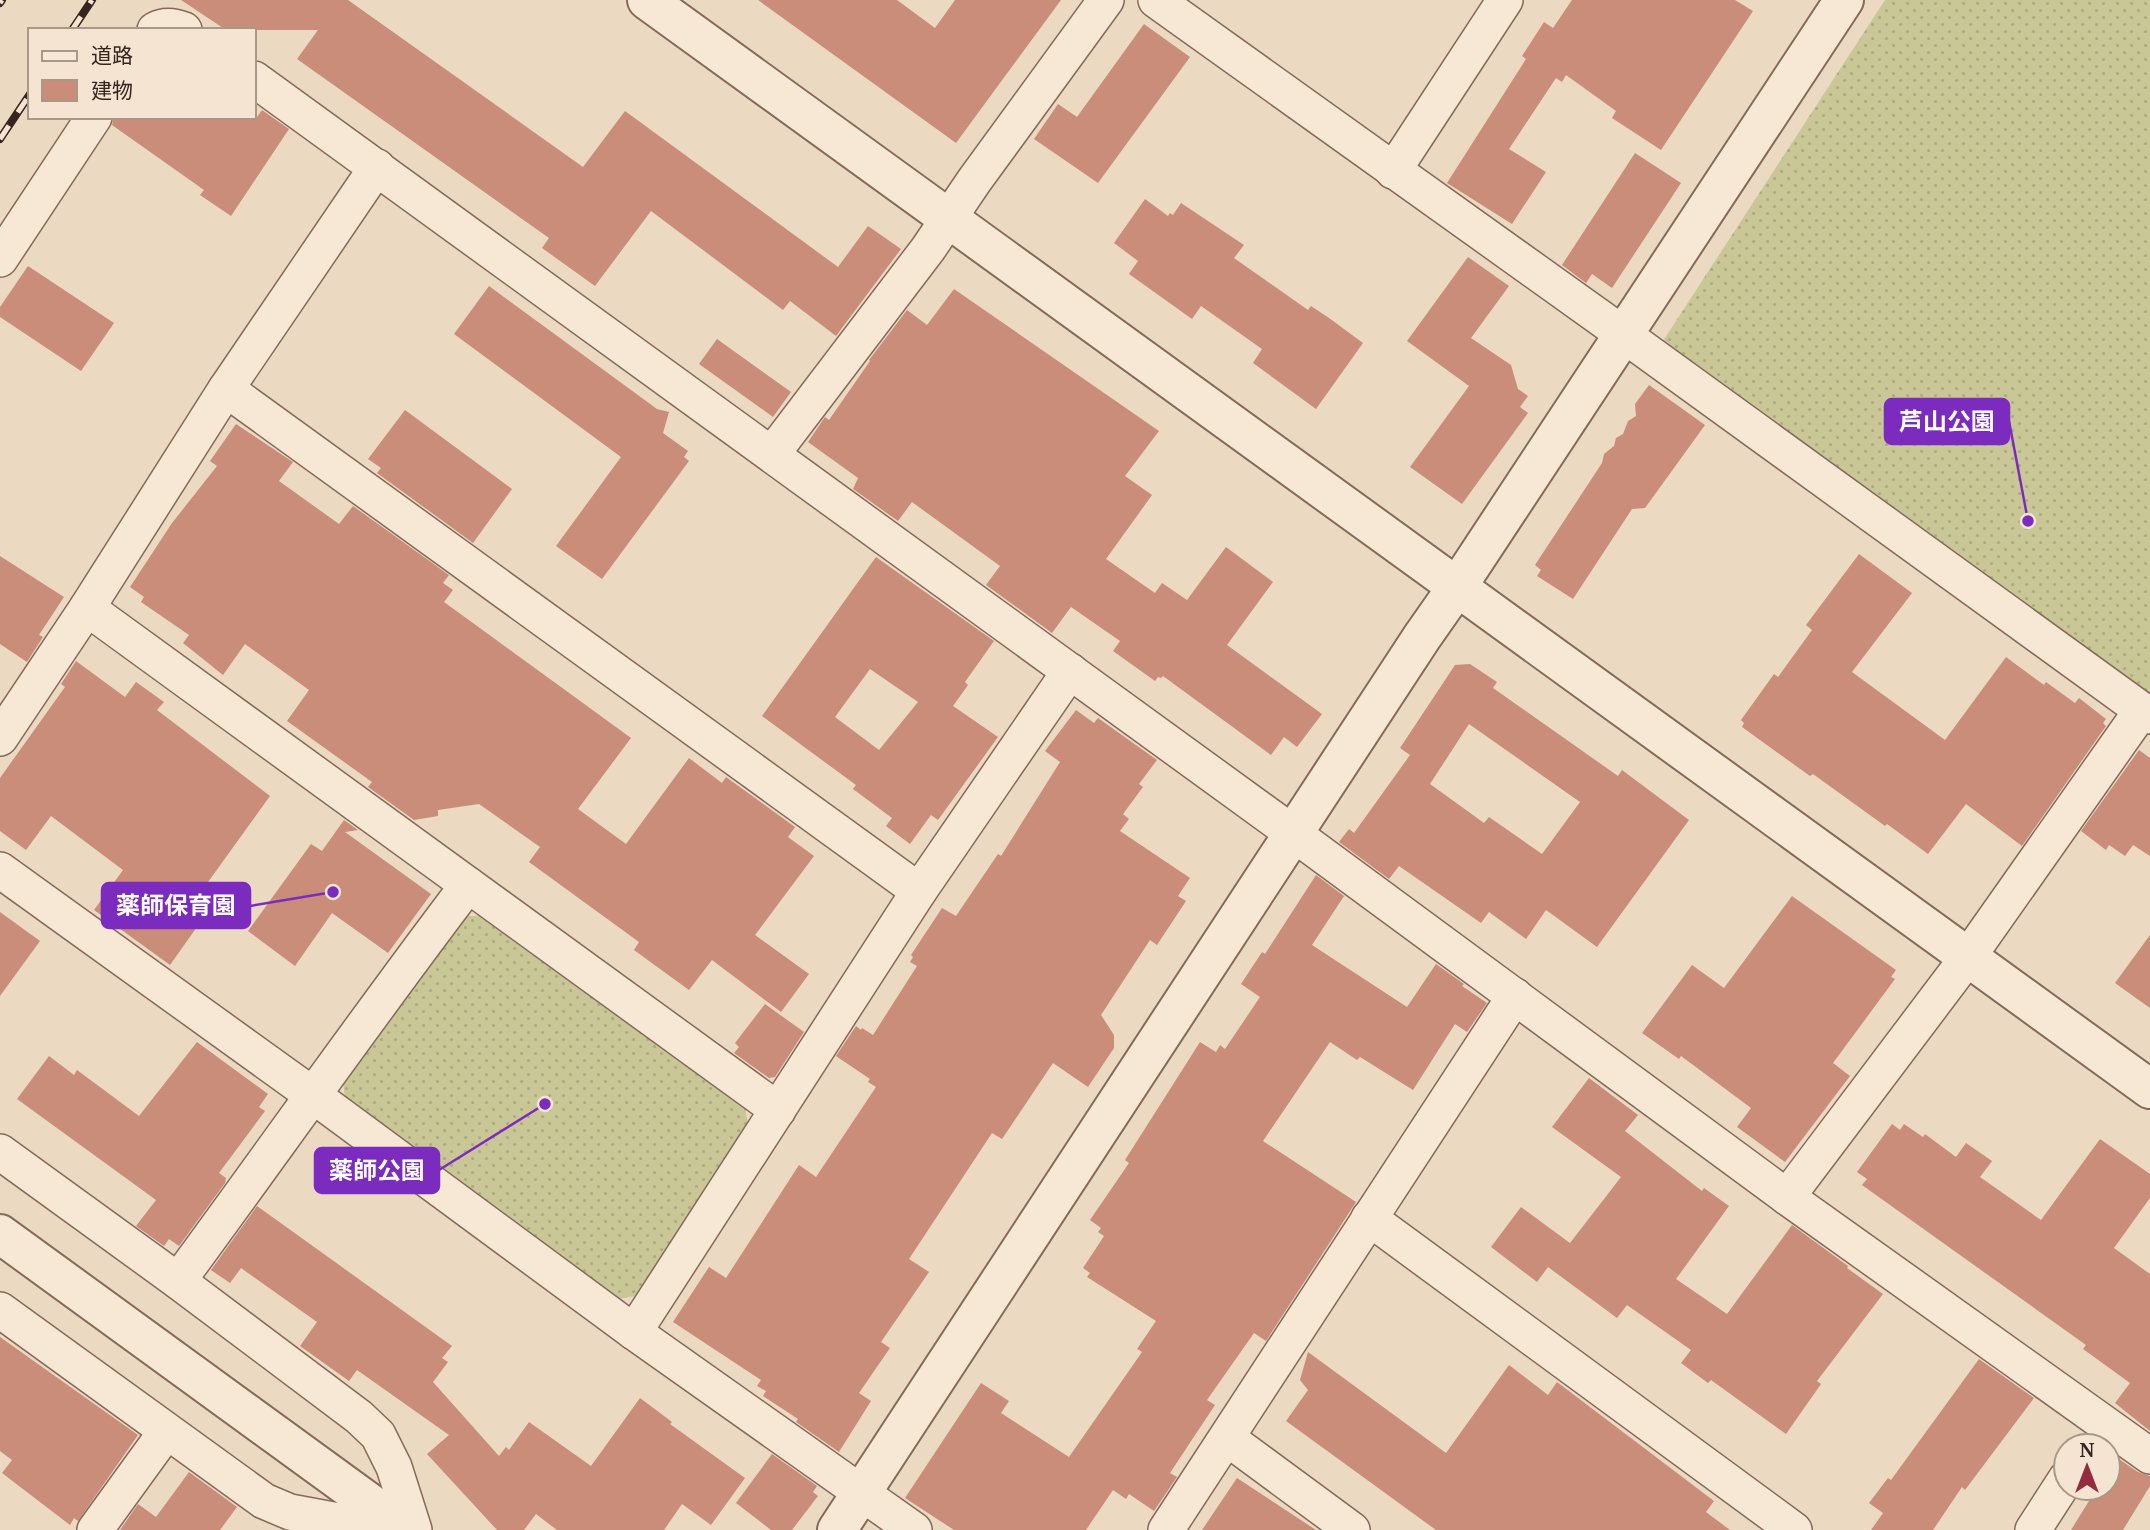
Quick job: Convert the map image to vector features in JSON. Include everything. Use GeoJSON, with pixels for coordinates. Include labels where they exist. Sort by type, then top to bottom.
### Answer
{"type":"FeatureCollection","features":[{"type":"Feature","properties":{"kind":"street"},"geometry":{"type":"LineString","coordinates":[[647,0],[2150,1089]]}},
{"type":"Feature","properties":{"kind":"street"},"geometry":{"type":"LineString","coordinates":[[772,454],[928,249],[1106,0]]}},
{"type":"Feature","properties":{"kind":"street"},"geometry":{"type":"LineString","coordinates":[[1156,0],[1624,334],[2146,713],[1968,957],[1787,1197]]}},
{"type":"Feature","properties":{"kind":"street"},"geometry":{"type":"LineString","coordinates":[[1394,171],[1505,0]]}},
{"type":"Feature","properties":{"kind":"street"},"geometry":{"type":"LineString","coordinates":[[837,1530],[1422,636],[1844,0]]}},
{"type":"Feature","properties":{"kind":"street"},"geometry":{"type":"LineString","coordinates":[[158,28],[180,28]]}},
{"type":"Feature","properties":{"kind":"street"},"geometry":{"type":"LineString","coordinates":[[256,80],[1515,996],[1787,1197],[2092,1432]]}},
{"type":"Feature","properties":{"kind":"street"},"geometry":{"type":"LineString","coordinates":[[0,259],[93,119]]}},
{"type":"Feature","properties":{"kind":"street"},"geometry":{"type":"LineString","coordinates":[[0,738],[87,608],[226,389],[377,167]]}},
{"type":"Feature","properties":{"kind":"street"},"geometry":{"type":"LineString","coordinates":[[226,389],[919,891]]}},
{"type":"Feature","properties":{"kind":"street"},"geometry":{"type":"LineString","coordinates":[[87,608],[778,1110]]}},
{"type":"Feature","properties":{"kind":"street"},"geometry":{"type":"LineString","coordinates":[[634,1332],[919,891],[1070,671]]}},
{"type":"Feature","properties":{"kind":"street"},"geometry":{"type":"LineString","coordinates":[[0,870],[314,1096],[634,1332],[914,1530]]}},
{"type":"Feature","properties":{"kind":"street"},"geometry":{"type":"LineString","coordinates":[[178,1281],[314,1096],[380,1000],[468,885]]}},
{"type":"Feature","properties":{"kind":"street"},"geometry":{"type":"LineString","coordinates":[[1166,1530],[1515,996]]}},
{"type":"Feature","properties":{"kind":"street"},"geometry":{"type":"LineString","coordinates":[[0,1152],[359,1417],[378,1435],[394,1467],[414,1530]]}},
{"type":"Feature","properties":{"kind":"street"},"geometry":{"type":"LineString","coordinates":[[1369,1218],[1794,1530]]}},
{"type":"Feature","properties":{"kind":"street"},"geometry":{"type":"LineString","coordinates":[[0,1234],[407,1530]]}},
{"type":"Feature","properties":{"kind":"street"},"geometry":{"type":"LineString","coordinates":[[0,1310],[264,1501],[313,1517],[387,1530]]}},
{"type":"Feature","properties":{"kind":"street"},"geometry":{"type":"LineString","coordinates":[[95,1530],[166,1432]]}},
{"type":"Feature","properties":{"kind":"street"},"geometry":{"type":"LineString","coordinates":[[1227,1438],[1352,1530]]}},
{"type":"Feature","properties":{"kind":"street"},"geometry":{"type":"LineString","coordinates":[[2122,1445],[2150,1456]]}},
{"type":"Feature","properties":{"kind":"street"},"geometry":{"type":"LineString","coordinates":[[2033,1530],[2052,1501]]}},
{"type":"Feature","properties":{"kind":"shaded area"},"geometry":{"type":"Polygon","coordinates":[[[1885,0],[2150,0],[2150,699],[1661,344],[1885,0]]]}},
{"type":"Feature","properties":{"kind":"shaded area"},"geometry":{"type":"Polygon","coordinates":[[[462,916],[481,916],[745,1108],[749,1130],[635,1296],[618,1299],[345,1100],[343,1081],[462,916]]]}},
{"type":"Feature","properties":{"kind":"building"},"geometry":{"type":"Polygon","coordinates":[[[181,0],[348,0],[583,167],[625,111],[838,267],[868,226],[901,249],[836,336],[790,301],[783,310],[651,211],[595,286],[542,248],[549,238],[297,59],[318,30],[223,28],[181,0]]]}},
{"type":"Feature","properties":{"kind":"building"},"geometry":{"type":"Polygon","coordinates":[[[758,0],[897,0],[935,28],[955,0],[1061,0],[956,143],[758,0]]]}},
{"type":"Feature","properties":{"kind":"building"},"geometry":{"type":"Polygon","coordinates":[[[1572,0],[1735,0],[1753,11],[1661,150],[1612,118],[1616,111],[1566,75],[1562,82],[1556,78],[1509,149],[1546,172],[1512,224],[1447,183],[1526,59],[1522,56],[1544,22],[1553,28],[1572,0]]]}},
{"type":"Feature","properties":{"kind":"building"},"geometry":{"type":"Polygon","coordinates":[[[1144,24],[1190,57],[1098,183],[1034,139],[1058,104],[1077,117],[1144,24]]]}},
{"type":"Feature","properties":{"kind":"building"},"geometry":{"type":"Polygon","coordinates":[[[262,110],[289,129],[231,216],[200,195],[204,190],[112,125],[114,119],[257,117],[262,110]]]}},
{"type":"Feature","properties":{"kind":"building"},"geometry":{"type":"Polygon","coordinates":[[[1635,153],[1681,183],[1612,288],[1592,274],[1586,283],[1562,265],[1635,153]]]}},
{"type":"Feature","properties":{"kind":"building"},"geometry":{"type":"Polygon","coordinates":[[[1145,199],[1168,216],[1170,213],[1173,215],[1181,203],[1244,245],[1234,258],[1308,310],[1311,306],[1363,343],[1316,409],[1253,363],[1262,349],[1201,306],[1192,319],[1129,274],[1138,261],[1114,243],[1145,199]]]}},
{"type":"Feature","properties":{"kind":"building"},"geometry":{"type":"Polygon","coordinates":[[[1468,257],[1509,286],[1471,338],[1511,365],[1518,389],[1528,396],[1520,407],[1528,413],[1462,504],[1410,467],[1469,386],[1407,341],[1468,257]]]}},
{"type":"Feature","properties":{"kind":"building"},"geometry":{"type":"Polygon","coordinates":[[[28,266],[114,323],[81,371],[0,317],[0,307],[28,266]]]}},
{"type":"Feature","properties":{"kind":"building"},"geometry":{"type":"Polygon","coordinates":[[[489,286],[657,409],[669,412],[663,433],[688,451],[684,457],[689,461],[602,579],[556,546],[621,457],[454,334],[489,286]]]}},
{"type":"Feature","properties":{"kind":"building"},"geometry":{"type":"Polygon","coordinates":[[[954,289],[1159,431],[1125,476],[1152,495],[1106,559],[1155,593],[1162,583],[1187,600],[1226,547],[1273,582],[1227,645],[1322,714],[1297,747],[1284,737],[1271,755],[1163,676],[1155,681],[1113,651],[1120,641],[1071,607],[1052,633],[986,585],[1000,566],[912,502],[898,521],[853,489],[858,478],[808,442],[825,417],[829,420],[907,310],[927,325],[954,289]]]}},
{"type":"Feature","properties":{"kind":"building"},"geometry":{"type":"Polygon","coordinates":[[[717,339],[791,392],[773,417],[699,364],[717,339]]]}},
{"type":"Feature","properties":{"kind":"building"},"geometry":{"type":"Polygon","coordinates":[[[1649,385],[1705,425],[1645,508],[1632,509],[1573,599],[1537,576],[1541,570],[1535,565],[1602,463],[1604,454],[1614,446],[1616,438],[1623,434],[1628,421],[1636,416],[1635,404],[1649,385]]]}},
{"type":"Feature","properties":{"kind":"building"},"geometry":{"type":"Polygon","coordinates":[[[405,410],[512,489],[473,543],[377,473],[381,468],[368,459],[405,410]]]}},
{"type":"Feature","properties":{"kind":"building"},"geometry":{"type":"Polygon","coordinates":[[[236,424],[293,462],[279,481],[339,524],[353,506],[449,575],[443,583],[453,590],[444,602],[631,738],[578,809],[626,844],[689,758],[722,783],[726,777],[795,827],[788,837],[814,856],[755,935],[809,974],[781,1012],[712,960],[689,990],[634,950],[639,942],[529,862],[540,847],[479,804],[438,810],[438,816],[414,820],[368,787],[372,782],[287,721],[309,690],[245,644],[223,675],[183,643],[189,635],[141,602],[144,597],[130,587],[172,523],[217,466],[210,461],[236,424]]]}},
{"type":"Feature","properties":{"kind":"building"},"geometry":{"type":"Polygon","coordinates":[[[1859,554],[1912,593],[1852,672],[1945,740],[2006,657],[2044,685],[2046,682],[2075,703],[2079,698],[2106,719],[2103,723],[2106,726],[2022,846],[1966,804],[1928,854],[1813,774],[1810,776],[1742,727],[1744,723],[1741,720],[1774,674],[1778,677],[1812,630],[1806,625],[1859,554]]]}},
{"type":"Feature","properties":{"kind":"building"},"geometry":{"type":"Polygon","coordinates":[[[0,556],[64,597],[39,635],[43,637],[27,662],[0,644],[0,556]]]}},
{"type":"Feature","properties":{"kind":"building"},"geometry":{"type":"Polygon","coordinates":[[[876,557],[994,641],[965,682],[968,685],[953,706],[998,737],[938,820],[931,815],[910,844],[886,826],[892,818],[853,789],[856,785],[762,716],[876,557]],[[870,669],[835,717],[879,750],[918,702],[870,669]]]}},
{"type":"Feature","properties":{"kind":"building"},"geometry":{"type":"Polygon","coordinates":[[[76,661],[125,697],[136,682],[164,702],[157,710],[270,796],[190,907],[204,917],[170,965],[94,910],[123,870],[51,816],[26,850],[0,831],[0,778],[65,687],[61,684],[76,661]]]}},
{"type":"Feature","properties":{"kind":"building"},"geometry":{"type":"Polygon","coordinates":[[[1470,664],[1497,682],[1493,688],[1618,776],[1622,770],[1689,820],[1597,947],[1546,910],[1526,939],[1489,912],[1481,923],[1399,866],[1389,879],[1339,842],[1349,829],[1354,833],[1410,755],[1400,748],[1455,665],[1470,664]],[[1469,724],[1430,784],[1484,823],[1489,817],[1542,854],[1580,802],[1469,724]]]}},
{"type":"Feature","properties":{"kind":"building"},"geometry":{"type":"Polygon","coordinates":[[[1076,710],[1094,723],[1098,718],[1157,760],[1139,784],[1143,787],[1123,814],[1129,819],[1120,831],[1190,878],[1178,896],[1186,901],[1157,945],[1150,940],[1101,1015],[1114,1035],[1114,1048],[1088,1087],[1053,1063],[1002,1139],[992,1133],[909,1259],[929,1272],[881,1342],[890,1348],[859,1393],[871,1401],[839,1452],[796,1422],[798,1419],[763,1396],[766,1391],[757,1386],[761,1380],[673,1322],[709,1267],[726,1278],[799,1165],[816,1177],[876,1087],[868,1082],[870,1079],[836,1056],[856,1026],[873,1035],[917,966],[910,962],[913,957],[911,955],[942,908],[956,916],[998,854],[1001,856],[1060,762],[1045,751],[1076,710]]]}},
{"type":"Feature","properties":{"kind":"building"},"geometry":{"type":"Polygon","coordinates":[[[2139,750],[2150,758],[2150,856],[2133,845],[2125,856],[2109,845],[2106,850],[2081,831],[2139,750]]]}},
{"type":"Feature","properties":{"kind":"building"},"geometry":{"type":"Polygon","coordinates":[[[344,820],[358,830],[345,832],[431,894],[388,953],[332,913],[295,966],[248,931],[311,844],[322,851],[344,820]]]}},
{"type":"Feature","properties":{"kind":"building"},"geometry":{"type":"Polygon","coordinates":[[[1316,875],[1344,896],[1312,945],[1407,1007],[1436,964],[1487,1003],[1467,1032],[1455,1024],[1413,1090],[1330,1042],[1263,1141],[1356,1202],[1266,1341],[1254,1333],[1207,1400],[1215,1405],[1170,1473],[1177,1477],[1154,1511],[1129,1494],[1126,1499],[1113,1490],[1086,1530],[954,1530],[905,1498],[981,1383],[1009,1401],[1001,1413],[1069,1457],[1142,1352],[1137,1349],[1156,1321],[1087,1277],[1090,1273],[1083,1268],[1104,1236],[1098,1232],[1101,1228],[1090,1220],[1129,1163],[1125,1160],[1200,1042],[1216,1052],[1220,1045],[1225,1049],[1260,997],[1241,984],[1262,952],[1265,954],[1316,875]]]}},
{"type":"Feature","properties":{"kind":"building"},"geometry":{"type":"Polygon","coordinates":[[[1792,896],[1896,970],[1891,977],[1895,979],[1833,1063],[1850,1076],[1785,1162],[1737,1127],[1751,1108],[1681,1056],[1679,1059],[1642,1033],[1692,965],[1724,988],[1792,896]]]}},
{"type":"Feature","properties":{"kind":"building"},"geometry":{"type":"Polygon","coordinates":[[[0,912],[40,941],[0,996],[0,912]]]}},
{"type":"Feature","properties":{"kind":"building"},"geometry":{"type":"Polygon","coordinates":[[[2150,935],[2150,1008],[2115,983],[2150,935]]]}},
{"type":"Feature","properties":{"kind":"building"},"geometry":{"type":"Polygon","coordinates":[[[765,1004],[804,1032],[775,1077],[769,1078],[734,1053],[739,1047],[735,1043],[765,1004]]]}},
{"type":"Feature","properties":{"kind":"building"},"geometry":{"type":"Polygon","coordinates":[[[197,1042],[268,1094],[259,1107],[265,1111],[219,1173],[226,1178],[225,1183],[179,1246],[169,1239],[164,1246],[136,1226],[156,1200],[17,1099],[49,1056],[74,1075],[77,1070],[139,1116],[197,1042]]]}},
{"type":"Feature","properties":{"kind":"building"},"geometry":{"type":"Polygon","coordinates":[[[1589,1078],[1638,1115],[1625,1131],[1702,1191],[1704,1188],[1729,1206],[1676,1279],[1727,1314],[1792,1225],[1883,1294],[1817,1381],[1821,1384],[1786,1434],[1711,1380],[1708,1383],[1681,1363],[1691,1350],[1627,1305],[1617,1318],[1548,1267],[1537,1282],[1491,1247],[1521,1207],[1570,1243],[1621,1177],[1552,1127],[1589,1078]]]}},
{"type":"Feature","properties":{"kind":"building"},"geometry":{"type":"Polygon","coordinates":[[[1892,1124],[1900,1130],[1904,1124],[1923,1137],[1925,1134],[1956,1157],[1966,1143],[1992,1161],[1980,1177],[2041,1220],[2100,1139],[2150,1174],[2150,1198],[2114,1248],[2150,1274],[2150,1431],[2115,1403],[2130,1383],[2083,1349],[2086,1345],[1862,1185],[1867,1179],[1857,1172],[1892,1124]]]}},
{"type":"Feature","properties":{"kind":"building"},"geometry":{"type":"Polygon","coordinates":[[[257,1206],[452,1346],[442,1358],[448,1362],[433,1382],[499,1456],[506,1447],[509,1450],[529,1422],[591,1466],[640,1398],[672,1422],[670,1424],[745,1478],[711,1525],[682,1504],[664,1530],[557,1530],[536,1514],[524,1530],[497,1530],[427,1454],[449,1435],[357,1370],[349,1381],[300,1346],[317,1322],[241,1268],[230,1283],[211,1270],[257,1206]]]}},
{"type":"Feature","properties":{"kind":"building"},"geometry":{"type":"Polygon","coordinates":[[[0,1337],[138,1435],[78,1521],[74,1518],[70,1525],[2,1473],[12,1460],[0,1451],[0,1337]]]}},
{"type":"Feature","properties":{"kind":"building"},"geometry":{"type":"Polygon","coordinates":[[[1308,1352],[1446,1453],[1509,1365],[1548,1395],[1557,1382],[1714,1501],[1706,1512],[1730,1530],[1436,1530],[1286,1421],[1308,1390],[1300,1380],[1308,1352]]]}},
{"type":"Feature","properties":{"kind":"building"},"geometry":{"type":"Polygon","coordinates":[[[1979,1359],[2034,1398],[1965,1490],[1962,1487],[1933,1530],[1871,1530],[1883,1513],[1869,1503],[1888,1478],[1891,1480],[1979,1359]]]}},
{"type":"Feature","properties":{"kind":"building"},"geometry":{"type":"Polygon","coordinates":[[[772,1454],[817,1486],[813,1492],[818,1496],[792,1530],[771,1530],[736,1503],[772,1454]]]}},
{"type":"Feature","properties":{"kind":"building"},"geometry":{"type":"Polygon","coordinates":[[[2122,1461],[2138,1472],[2150,1476],[2150,1486],[2123,1530],[2071,1530],[2088,1502],[2122,1502],[2122,1461]]]}},
{"type":"Feature","properties":{"kind":"building"},"geometry":{"type":"Polygon","coordinates":[[[189,1472],[237,1507],[220,1530],[120,1530],[138,1504],[156,1517],[189,1472]]]}},
{"type":"Feature","properties":{"kind":"building"},"geometry":{"type":"Polygon","coordinates":[[[1237,1478],[1316,1530],[1202,1530],[1237,1478]]]}},
{"type":"Feature","properties":{"kind":"railway"},"geometry":{"type":"LineString","coordinates":[[73,28],[92,0]]}},
{"type":"Feature","properties":{"kind":"railway"},"geometry":{"type":"LineString","coordinates":[[0,139],[28,97]]}},
{"type":"Feature","properties":{"kind":"place","name":"芦山公園"},"geometry":{"type":"Point","coordinates":[2028,521]}},
{"type":"Feature","properties":{"kind":"place","name":"薬師保育園"},"geometry":{"type":"Point","coordinates":[333,892]}},
{"type":"Feature","properties":{"kind":"place","name":"薬師公園"},"geometry":{"type":"Point","coordinates":[545,1104]}}]}
